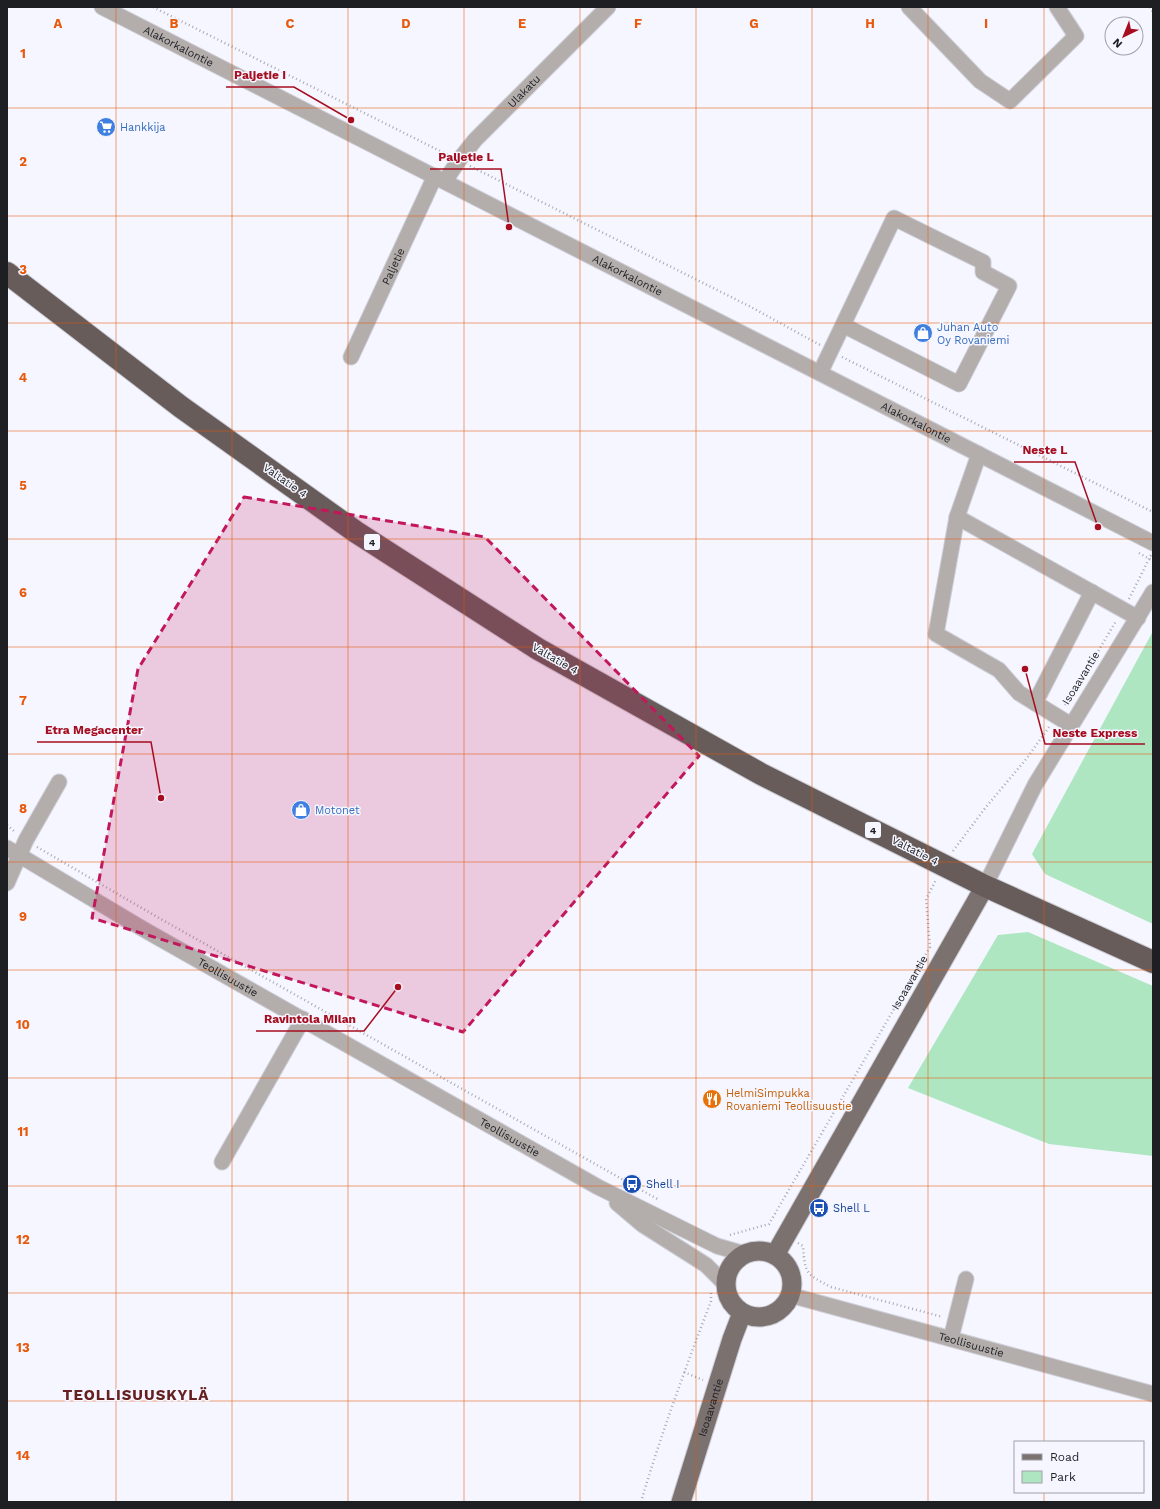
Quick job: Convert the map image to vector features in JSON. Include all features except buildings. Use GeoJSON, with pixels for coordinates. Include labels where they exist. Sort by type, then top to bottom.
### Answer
{"type":"FeatureCollection","features":[{"type":"Feature","properties":{"kind":"highway","name":"Valtatie 4"},"geometry":{"type":"LineString","coordinates":[[7,273],[181,407],[356,532],[538,649],[761,774],[985,886],[1153,962]]}},
{"type":"Feature","properties":{"kind":"main road","name":"Isoaavantie"},"geometry":{"type":"LineString","coordinates":[[775,1255],[985,886]]}},
{"type":"Feature","properties":{"kind":"main road"},"geometry":{"type":"LineString","coordinates":[[760,1251],[775,1255],[782,1261],[789,1272],[792,1286],[790,1295],[782,1308],[770,1315],[756,1317],[742,1313],[734,1306],[728,1296],[726,1285],[727,1274],[733,1264],[745,1254],[760,1251]]}},
{"type":"Feature","properties":{"kind":"main road","name":"Isoaavantie"},"geometry":{"type":"LineString","coordinates":[[681,1502],[732,1339],[742,1313]]}},
{"type":"Feature","properties":{"kind":"street","name":"Alakorkalontie"},"geometry":{"type":"LineString","coordinates":[[102,7],[1153,543]]}},
{"type":"Feature","properties":{"kind":"street","name":"Ulakatu"},"geometry":{"type":"LineString","coordinates":[[440,179],[459,160],[475,140],[608,7]]}},
{"type":"Feature","properties":{"kind":"street"},"geometry":{"type":"LineString","coordinates":[[909,7],[980,81],[1010,101],[1076,36],[1057,7]]}},
{"type":"Feature","properties":{"kind":"street","name":"Paljetie"},"geometry":{"type":"LineString","coordinates":[[351,357],[440,179]]}},
{"type":"Feature","properties":{"kind":"street"},"geometry":{"type":"LineString","coordinates":[[820,373],[830,351],[894,218],[983,262],[983,272],[1009,286],[959,384],[843,324]]}},
{"type":"Feature","properties":{"kind":"street"},"geometry":{"type":"LineString","coordinates":[[979,454],[957,517],[936,634],[999,670],[1019,693],[1071,725]]}},
{"type":"Feature","properties":{"kind":"street"},"geometry":{"type":"LineString","coordinates":[[957,517],[1138,618]]}},
{"type":"Feature","properties":{"kind":"street"},"geometry":{"type":"LineString","coordinates":[[1035,703],[1092,592]]}},
{"type":"Feature","properties":{"kind":"street","name":"Isoaavantie"},"geometry":{"type":"LineString","coordinates":[[985,886],[1035,785],[1153,592]]}},
{"type":"Feature","properties":{"kind":"street"},"geometry":{"type":"LineString","coordinates":[[7,883],[13,852],[26,840],[59,782]]}},
{"type":"Feature","properties":{"kind":"street","name":"Teollisuustie"},"geometry":{"type":"LineString","coordinates":[[13,852],[598,1187],[717,1246],[745,1254]]}},
{"type":"Feature","properties":{"kind":"street"},"geometry":{"type":"LineString","coordinates":[[222,1162],[303,1019]]}},
{"type":"Feature","properties":{"kind":"street","name":"Teollisuustie"},"geometry":{"type":"LineString","coordinates":[[598,1187],[642,1225],[706,1265],[726,1285]]}},
{"type":"Feature","properties":{"kind":"street"},"geometry":{"type":"LineString","coordinates":[[951,1338],[966,1279]]}},
{"type":"Feature","properties":{"kind":"street","name":"Teollisuustie"},"geometry":{"type":"LineString","coordinates":[[790,1295],[1153,1394]]}},
{"type":"Feature","properties":{"kind":"path"},"geometry":{"type":"LineString","coordinates":[[153,7],[750,307],[830,351],[1153,512]]}},
{"type":"Feature","properties":{"kind":"path"},"geometry":{"type":"LineString","coordinates":[[1150,7],[1153,12]]}},
{"type":"Feature","properties":{"kind":"path","name":"Isoaavantie"},"geometry":{"type":"LineString","coordinates":[[1076,689],[1123,610],[1153,551]]}},
{"type":"Feature","properties":{"kind":"path","name":"Isoaavantie"},"geometry":{"type":"LineString","coordinates":[[769,1224],[930,947],[926,899],[944,866],[956,846],[1027,758],[1072,695]]}},
{"type":"Feature","properties":{"kind":"path"},"geometry":{"type":"LineString","coordinates":[[7,825],[26,840],[152,914],[664,1203]]}},
{"type":"Feature","properties":{"kind":"path"},"geometry":{"type":"LineString","coordinates":[[717,1246],[721,1238],[769,1224],[803,1246],[804,1266],[810,1275],[831,1287],[955,1321]]}},
{"type":"Feature","properties":{"kind":"path"},"geometry":{"type":"LineString","coordinates":[[640,1502],[684,1372],[711,1301],[711,1285],[703,1270],[706,1265]]}},
{"type":"Feature","properties":{"kind":"path"},"geometry":{"type":"LineString","coordinates":[[684,1372],[703,1380]]}},
{"type":"Feature","properties":{"kind":"highlighted area"},"geometry":{"type":"Polygon","coordinates":[[[244,497],[485,537],[699,756],[463,1032],[92,918],[138,669],[244,497]]]}},
{"type":"Feature","properties":{"kind":"green space"},"geometry":{"type":"Polygon","coordinates":[[[1153,631],[1153,924],[1045,874],[1032,854],[1153,631]]]}},
{"type":"Feature","properties":{"kind":"green space"},"geometry":{"type":"Polygon","coordinates":[[[1028,932],[1153,986],[1153,1156],[1049,1144],[908,1088],[998,935],[1028,932]]]}},
{"type":"Feature","properties":{"kind":"place","name":"Paljetie I"},"geometry":{"type":"Point","coordinates":[351,120]}},
{"type":"Feature","properties":{"kind":"place","name":"Hankkija"},"geometry":{"type":"Point","coordinates":[106,127]}},
{"type":"Feature","properties":{"kind":"place","name":"Paljetie L"},"geometry":{"type":"Point","coordinates":[509,227]}},
{"type":"Feature","properties":{"kind":"place","name":"Juhan Auto Oy Rovaniemi"},"geometry":{"type":"Point","coordinates":[923,333]}},
{"type":"Feature","properties":{"kind":"place","name":"Neste L"},"geometry":{"type":"Point","coordinates":[1098,527]}},
{"type":"Feature","properties":{"kind":"place","name":"Neste Express"},"geometry":{"type":"Point","coordinates":[1025,669]}},
{"type":"Feature","properties":{"kind":"place","name":"Etra Megacenter"},"geometry":{"type":"Point","coordinates":[161,798]}},
{"type":"Feature","properties":{"kind":"place","name":"Motonet"},"geometry":{"type":"Point","coordinates":[301,810]}},
{"type":"Feature","properties":{"kind":"place","name":"Ravintola Milan"},"geometry":{"type":"Point","coordinates":[398,987]}},
{"type":"Feature","properties":{"kind":"place","name":"HelmiSimpukka Rovaniemi Teollisuustie"},"geometry":{"type":"Point","coordinates":[712,1099]}},
{"type":"Feature","properties":{"kind":"place","name":"Shell I"},"geometry":{"type":"Point","coordinates":[632,1184]}},
{"type":"Feature","properties":{"kind":"place","name":"Shell L"},"geometry":{"type":"Point","coordinates":[819,1208]}},
{"type":"Feature","properties":{"kind":"district","name":"TEOLLISUUSKYLÄ"},"geometry":{"type":"Point","coordinates":[136,1395]}}]}
